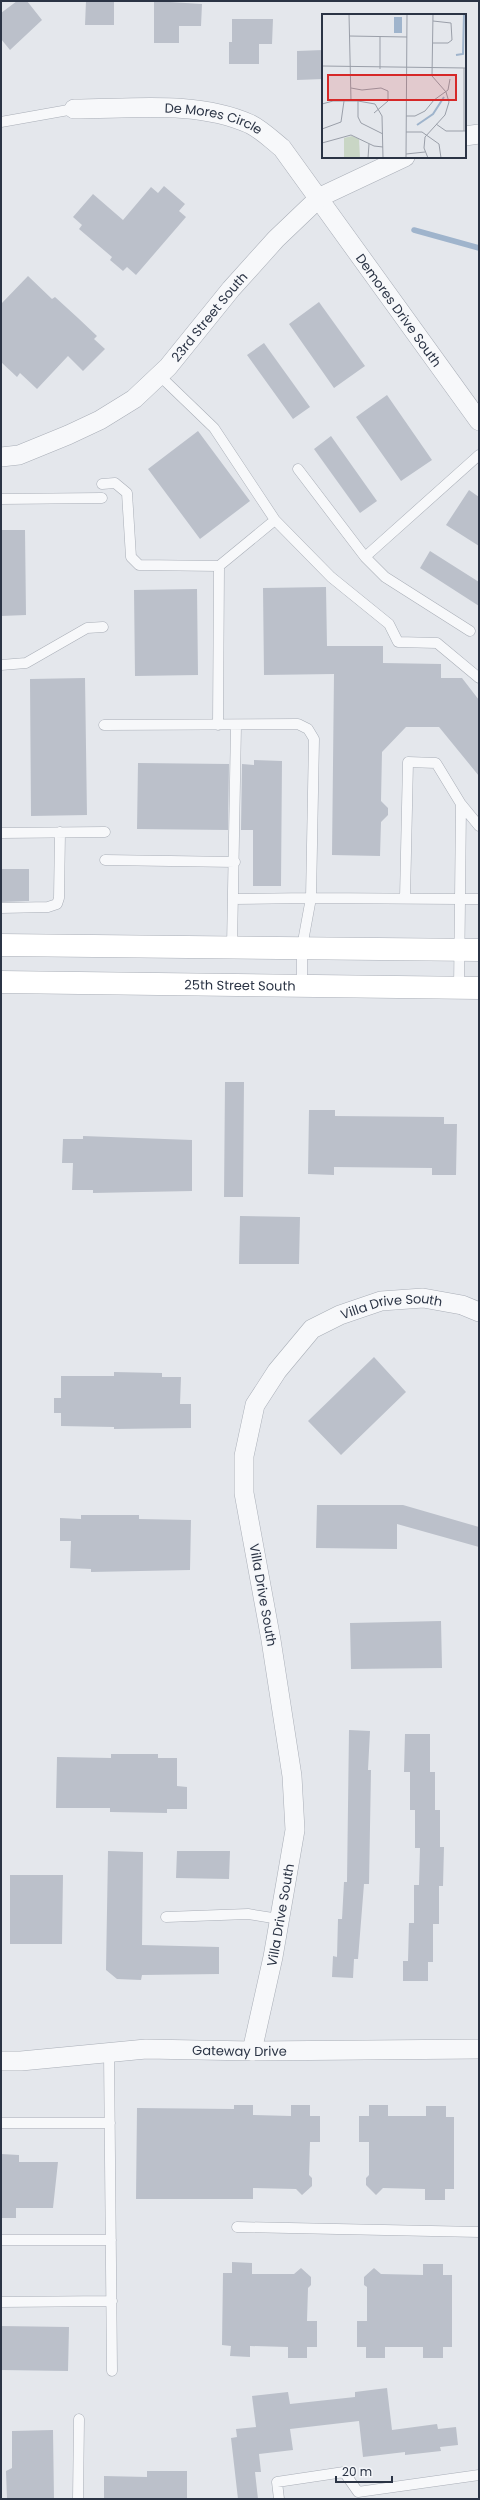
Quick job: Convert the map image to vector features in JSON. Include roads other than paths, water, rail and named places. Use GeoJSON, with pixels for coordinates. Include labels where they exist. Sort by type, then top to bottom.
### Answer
{"type":"FeatureCollection","features":[{"type":"Feature","properties":{"kind":"main road"},"geometry":{"type":"LineString","coordinates":[[1,945],[469,949]]}},
{"type":"Feature","properties":{"kind":"main road","name":"25th Street South"},"geometry":{"type":"LineString","coordinates":[[1,982],[469,988]]}},
{"type":"Feature","properties":{"kind":"street","name":"De Mores Circle"},"geometry":{"type":"LineString","coordinates":[[74,109],[185,109],[219,113],[251,125],[282,148],[320,198]]}},
{"type":"Feature","properties":{"kind":"street"},"geometry":{"type":"LineString","coordinates":[[466,136],[479,134]]}},
{"type":"Feature","properties":{"kind":"street","name":"23rd Street South"},"geometry":{"type":"LineString","coordinates":[[1,457],[19,455],[100,420],[134,399],[160,376],[231,289],[276,239],[320,198],[403,158]]}},
{"type":"Feature","properties":{"kind":"street","name":"Demores Drive South"},"geometry":{"type":"LineString","coordinates":[[320,198],[479,421]]}},
{"type":"Feature","properties":{"kind":"street","name":"Villa Drive South"},"geometry":{"type":"LineString","coordinates":[[252,2051],[279,1919],[295,1830],[292,1776],[271,1640],[244,1493],[244,1456],[255,1405],[277,1371],[312,1329],[340,1315],[381,1301],[423,1298],[462,1305],[479,1312]]}},
{"type":"Feature","properties":{"kind":"street","name":"Gateway Drive"},"geometry":{"type":"LineString","coordinates":[[1,2061],[21,2061],[146,2049],[252,2051],[479,2049]]}},
{"type":"Feature","properties":{"kind":"lane"},"geometry":{"type":"LineString","coordinates":[[1,122],[74,109]]}},
{"type":"Feature","properties":{"kind":"lane"},"geometry":{"type":"LineString","coordinates":[[160,376],[214,428],[276,520],[331,577],[388,624],[398,642],[437,643],[479,678]]}},
{"type":"Feature","properties":{"kind":"lane"},"geometry":{"type":"LineString","coordinates":[[365,557],[479,455]]}},
{"type":"Feature","properties":{"kind":"lane"},"geometry":{"type":"LineString","coordinates":[[298,469],[365,557],[385,577],[470,631]]}},
{"type":"Feature","properties":{"kind":"lane"},"geometry":{"type":"LineString","coordinates":[[102,484],[115,483],[127,494],[131,557],[134,562],[139,565],[219,566],[276,520]]}},
{"type":"Feature","properties":{"kind":"lane"},"geometry":{"type":"LineString","coordinates":[[1,500],[102,498]]}},
{"type":"Feature","properties":{"kind":"lane"},"geometry":{"type":"LineString","coordinates":[[218,725],[219,566]]}},
{"type":"Feature","properties":{"kind":"lane"},"geometry":{"type":"LineString","coordinates":[[1,665],[26,663],[87,628],[103,627]]}},
{"type":"Feature","properties":{"kind":"lane"},"geometry":{"type":"LineString","coordinates":[[104,725],[298,724],[308,729],[314,739],[311,898],[302,947],[302,985]]}},
{"type":"Feature","properties":{"kind":"lane"},"geometry":{"type":"LineString","coordinates":[[232,946],[235,862],[236,725]]}},
{"type":"Feature","properties":{"kind":"lane"},"geometry":{"type":"LineString","coordinates":[[405,898],[408,762],[436,763],[461,804],[479,826]]}},
{"type":"Feature","properties":{"kind":"lane"},"geometry":{"type":"LineString","coordinates":[[461,804],[460,899],[469,949],[469,988]]}},
{"type":"Feature","properties":{"kind":"lane"},"geometry":{"type":"LineString","coordinates":[[1,908],[48,907],[57,904],[59,898],[60,832]]}},
{"type":"Feature","properties":{"kind":"lane"},"geometry":{"type":"LineString","coordinates":[[1,833],[104,832]]}},
{"type":"Feature","properties":{"kind":"lane"},"geometry":{"type":"LineString","coordinates":[[105,860],[235,862]]}},
{"type":"Feature","properties":{"kind":"lane"},"geometry":{"type":"LineString","coordinates":[[234,899],[479,899]]}},
{"type":"Feature","properties":{"kind":"lane"},"geometry":{"type":"LineString","coordinates":[[166,1917],[248,1914],[279,1919]]}},
{"type":"Feature","properties":{"kind":"lane"},"geometry":{"type":"LineString","coordinates":[[109,2052],[112,2371]]}},
{"type":"Feature","properties":{"kind":"lane"},"geometry":{"type":"LineString","coordinates":[[1,2123],[110,2123]]}},
{"type":"Feature","properties":{"kind":"lane"},"geometry":{"type":"LineString","coordinates":[[237,2227],[479,2232]]}},
{"type":"Feature","properties":{"kind":"lane"},"geometry":{"type":"LineString","coordinates":[[1,2240],[111,2240]]}},
{"type":"Feature","properties":{"kind":"lane"},"geometry":{"type":"LineString","coordinates":[[1,2302],[112,2301]]}},
{"type":"Feature","properties":{"kind":"lane"},"geometry":{"type":"LineString","coordinates":[[78,2419],[78,2499]]}},
{"type":"Feature","properties":{"kind":"lane"},"geometry":{"type":"LineString","coordinates":[[280,2499],[277,2482],[344,2472],[357,2496],[479,2475]]}},
{"type":"Feature","properties":{"kind":"waterway"},"geometry":{"type":"LineString","coordinates":[[414,230],[479,248]]}}]}
